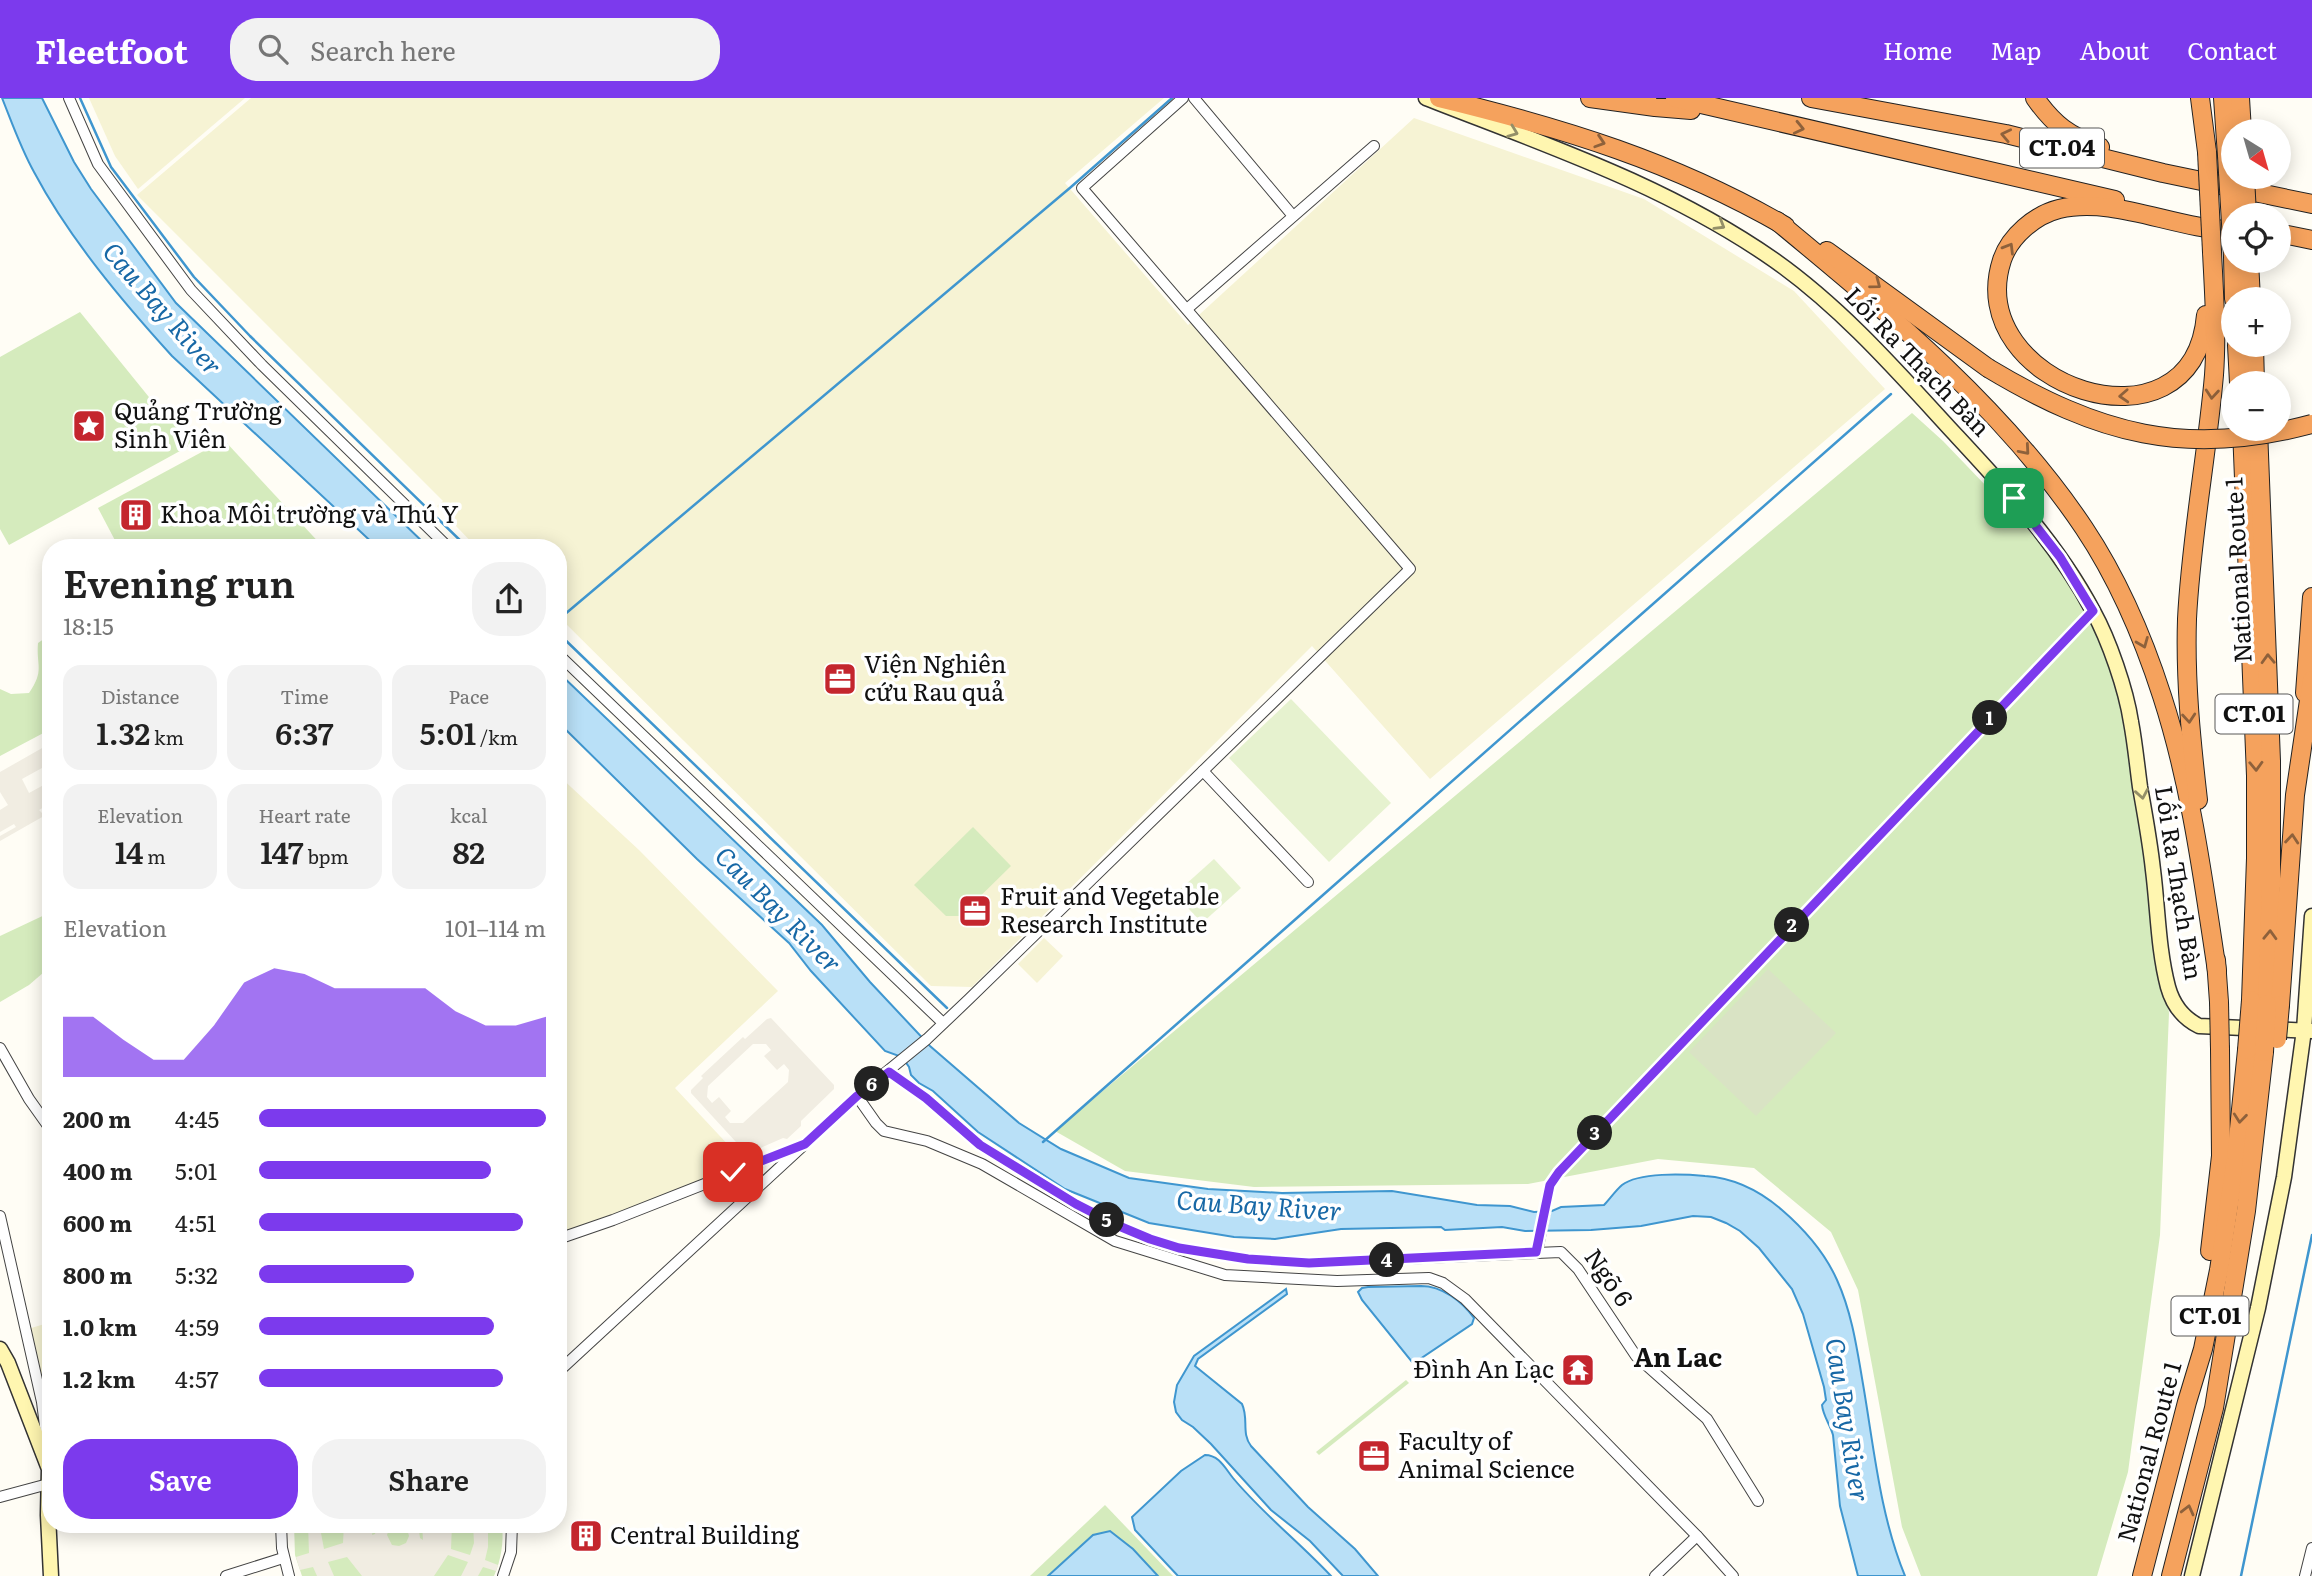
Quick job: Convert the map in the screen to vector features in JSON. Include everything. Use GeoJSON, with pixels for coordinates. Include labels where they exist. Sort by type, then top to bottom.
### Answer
{"type":"FeatureCollection","features":[{"type":"Feature","properties":{"kind":"highway"},"geometry":{"type":"LineString","coordinates":[[1439,98],[1566,131],[1640,156],[1716,188],[1849,265],[1988,368],[2041,399],[2077,415],[2137,433],[2195,440],[2280,432],[2312,424]]}},
{"type":"Feature","properties":{"kind":"highway"},"geometry":{"type":"LineString","coordinates":[[1590,98],[1655,107],[1733,112]]}},
{"type":"Feature","properties":{"kind":"highway","name":"CT.04"},"geometry":{"type":"LineString","coordinates":[[1675,98],[2155,209],[2221,222]]}},
{"type":"Feature","properties":{"kind":"highway","name":"CT.04"},"geometry":{"type":"LineString","coordinates":[[1811,98],[2006,134],[2163,173],[2312,204]]}},
{"type":"Feature","properties":{"kind":"highway"},"geometry":{"type":"LineString","coordinates":[[2035,98],[2059,127],[2076,139],[2121,153],[2221,173]]}},
{"type":"Feature","properties":{"kind":"highway"},"geometry":{"type":"LineString","coordinates":[[2223,98],[2230,203]]}},
{"type":"Feature","properties":{"kind":"highway"},"geometry":{"type":"LineString","coordinates":[[2240,98],[2241,119]]}},
{"type":"Feature","properties":{"kind":"highway"},"geometry":{"type":"LineString","coordinates":[[2140,1576],[2140,1554],[2199,1319],[2210,1257],[2221,1156],[2217,971],[2209,877],[2191,741],[2187,676],[2190,582],[2214,373],[2215,316],[2207,152],[2200,99]]}},
{"type":"Feature","properties":{"kind":"highway"},"geometry":{"type":"LineString","coordinates":[[2288,189],[2312,196]]}},
{"type":"Feature","properties":{"kind":"highway"},"geometry":{"type":"LineString","coordinates":[[2212,252],[2205,326],[2198,350],[2181,374],[2148,393],[2127,397],[2109,396],[2069,387],[2024,352],[2003,319],[1997,286],[2003,256],[2016,236],[2028,225],[2058,209],[2096,207],[2221,230]]}},
{"type":"Feature","properties":{"kind":"highway"},"geometry":{"type":"LineString","coordinates":[[1777,221],[1882,309],[1984,406],[2054,487],[2100,554],[2144,645],[2173,733],[2201,864],[2217,971]]}},
{"type":"Feature","properties":{"kind":"highway"},"geometry":{"type":"LineString","coordinates":[[2291,236],[2312,240]]}},
{"type":"Feature","properties":{"kind":"highway","name":"National Route 1"},"geometry":{"type":"LineString","coordinates":[[2242,441],[2256,776],[2256,858],[2266,1003]]}},
{"type":"Feature","properties":{"kind":"highway","name":"National Route 1"},"geometry":{"type":"LineString","coordinates":[[2259,441],[2271,761],[2272,886],[2266,1003]]}},
{"type":"Feature","properties":{"kind":"highway"},"geometry":{"type":"LineString","coordinates":[[2302,752],[2312,597]]}},
{"type":"Feature","properties":{"kind":"highway"},"geometry":{"type":"LineString","coordinates":[[2266,1003],[2312,680]]}},
{"type":"Feature","properties":{"kind":"highway","name":"CT.01"},"geometry":{"type":"LineString","coordinates":[[2262,1052],[2266,1003]]}},
{"type":"Feature","properties":{"kind":"highway","name":"National Route 1"},"geometry":{"type":"LineString","coordinates":[[2171,1576],[2214,1408],[2246,1211],[2262,1052]]}},
{"type":"Feature","properties":{"kind":"highway","name":"National Route 1"},"geometry":{"type":"LineString","coordinates":[[2140,1576],[2206,1336],[2236,1159],[2262,1052]]}},
{"type":"Feature","properties":{"kind":"main road","name":"Lối Ra Thạch Bàn"},"geometry":{"type":"LineString","coordinates":[[1426,98],[1637,181],[1705,216],[1776,261],[1824,299],[1864,336],[2014,498],[2060,557],[2093,611],[2113,659],[2131,718],[2168,988],[2186,1020],[2199,1026],[2308,1031]]}},
{"type":"Feature","properties":{"kind":"main road"},"geometry":{"type":"LineString","coordinates":[[2192,1576],[2269,1256],[2284,1177],[2308,1031],[2312,916]]}},
{"type":"Feature","properties":{"kind":"main road"},"geometry":{"type":"LineString","coordinates":[[0,1349],[13,1374],[42,1448]]}},
{"type":"Feature","properties":{"kind":"main road"},"geometry":{"type":"LineString","coordinates":[[50,1533],[51,1576]]}},
{"type":"Feature","properties":{"kind":"street"},"geometry":{"type":"LineString","coordinates":[[69,98],[98,164],[191,290],[262,365],[440,539]]}},
{"type":"Feature","properties":{"kind":"street"},"geometry":{"type":"LineString","coordinates":[[567,1364],[857,1096],[927,1039],[1410,569],[1082,188],[1184,98]]}},
{"type":"Feature","properties":{"kind":"street"},"geometry":{"type":"LineString","coordinates":[[1194,98],[1293,216]]}},
{"type":"Feature","properties":{"kind":"street"},"geometry":{"type":"LineString","coordinates":[[1188,309],[1374,146]]}},
{"type":"Feature","properties":{"kind":"street"},"geometry":{"type":"LineString","coordinates":[[1537,1249],[1550,1185],[1559,1172],[2093,611]]}},
{"type":"Feature","properties":{"kind":"street"},"geometry":{"type":"LineString","coordinates":[[567,663],[943,1023]]}},
{"type":"Feature","properties":{"kind":"street"},"geometry":{"type":"LineString","coordinates":[[1203,771],[1308,882]]}},
{"type":"Feature","properties":{"kind":"street"},"geometry":{"type":"LineString","coordinates":[[0,1048],[42,1117]]}},
{"type":"Feature","properties":{"kind":"street","name":"Ngõ 6"},"geometry":{"type":"LineString","coordinates":[[890,1070],[980,1145],[1076,1204],[1129,1230],[1179,1248],[1248,1259],[1309,1263],[1537,1249],[1561,1252],[1578,1269],[1636,1356],[1707,1419],[1758,1501]]}},
{"type":"Feature","properties":{"kind":"street"},"geometry":{"type":"LineString","coordinates":[[857,1096],[884,1131],[927,1141],[982,1164],[1115,1241],[1225,1275],[1337,1281],[1429,1278],[1443,1283],[1465,1299],[1697,1536],[1732,1576]]}},
{"type":"Feature","properties":{"kind":"street"},"geometry":{"type":"LineString","coordinates":[[567,1236],[805,1144]]}},
{"type":"Feature","properties":{"kind":"street"},"geometry":{"type":"LineString","coordinates":[[0,1216],[42,1402]]}},
{"type":"Feature","properties":{"kind":"street"},"geometry":{"type":"LineString","coordinates":[[0,1497],[42,1486]]}},
{"type":"Feature","properties":{"kind":"street"},"geometry":{"type":"LineString","coordinates":[[282,1533],[289,1576]]}},
{"type":"Feature","properties":{"kind":"street"},"geometry":{"type":"LineString","coordinates":[[503,1576],[511,1552],[512,1533]]}},
{"type":"Feature","properties":{"kind":"street"},"geometry":{"type":"LineString","coordinates":[[1655,1576],[1697,1536]]}},
{"type":"Feature","properties":{"kind":"street"},"geometry":{"type":"LineString","coordinates":[[2305,1576],[2312,1548]]}},
{"type":"Feature","properties":{"kind":"street"},"geometry":{"type":"LineString","coordinates":[[226,1576],[284,1558]]}},
{"type":"Feature","properties":{"kind":"shaded area"},"geometry":{"type":"Polygon","coordinates":[[[89,98],[245,98],[138,189],[115,156],[89,98]]]}},
{"type":"Feature","properties":{"kind":"shaded area"},"geometry":{"type":"Polygon","coordinates":[[[251,98],[1164,98],[1065,183],[1188,325],[1414,118],[1644,199],[1794,291],[1885,389],[1430,779],[1312,646],[972,987],[931,986],[567,625],[567,539],[468,539],[437,506],[443,501],[137,195],[251,98]]]}},
{"type":"Feature","properties":{"kind":"shaded area"},"geometry":{"type":"Polygon","coordinates":[[[42,748],[42,768],[22,779],[29,793],[42,786],[42,808],[39,810],[42,817],[0,841],[0,836],[16,827],[14,824],[0,832],[0,810],[8,805],[0,792],[0,772],[42,748]]]}},
{"type":"Feature","properties":{"kind":"shaded area"},"geometry":{"type":"Polygon","coordinates":[[[567,783],[639,850],[778,991],[675,1088],[747,1165],[567,1234],[567,783]]]}},
{"type":"Feature","properties":{"kind":"shaded area","name":"Fruit and Vegetable Research Institute"},"geometry":{"type":"Polygon","coordinates":[[[1044,938],[1063,956],[1037,983],[1018,964],[1044,938]]]}},
{"type":"Feature","properties":{"kind":"shaded area"},"geometry":{"type":"Polygon","coordinates":[[[771,1018],[834,1085],[834,1089],[801,1121],[801,1126],[787,1139],[783,1138],[747,1154],[691,1090],[703,1078],[701,1076],[771,1018]],[[753,1044],[708,1086],[707,1097],[712,1103],[719,1097],[731,1111],[725,1117],[730,1123],[743,1123],[788,1082],[789,1070],[784,1064],[777,1070],[764,1056],[771,1050],[766,1044],[753,1044]]]}},
{"type":"Feature","properties":{"kind":"shaded area"},"geometry":{"type":"Polygon","coordinates":[[[42,1325],[42,1379],[28,1329],[42,1325]]]}},
{"type":"Feature","properties":{"kind":"shaded area"},"geometry":{"type":"Polygon","coordinates":[[[308,1533],[321,1533],[324,1549],[343,1543],[344,1533],[388,1533],[392,1545],[399,1546],[406,1543],[408,1533],[419,1533],[423,1540],[423,1533],[452,1533],[451,1549],[470,1555],[473,1533],[488,1533],[485,1560],[498,1565],[496,1571],[483,1567],[478,1576],[461,1576],[468,1562],[448,1555],[434,1576],[362,1576],[347,1557],[328,1562],[334,1576],[317,1576],[313,1567],[300,1570],[296,1557],[309,1553],[308,1533]]]}},
{"type":"Feature","properties":{"kind":"green space","name":"Quảng Trường Sinh Viên"},"geometry":{"type":"Polygon","coordinates":[[[80,312],[157,407],[191,437],[189,446],[9,545],[0,529],[0,357],[80,312]]]}},
{"type":"Feature","properties":{"kind":"green space"},"geometry":{"type":"Polygon","coordinates":[[[1912,413],[1943,441],[2059,562],[2107,649],[2124,718],[2169,1013],[2160,1235],[2128,1472],[2097,1576],[1921,1576],[1902,1527],[1858,1290],[1831,1232],[1754,1168],[1658,1159],[1528,1184],[1254,1187],[1125,1171],[1055,1131],[1912,413]]]}},
{"type":"Feature","properties":{"kind":"green space"},"geometry":{"type":"Polygon","coordinates":[[[224,440],[316,539],[114,539],[98,508],[224,440]]]}},
{"type":"Feature","properties":{"kind":"green space"},"geometry":{"type":"Polygon","coordinates":[[[42,640],[42,734],[0,756],[0,689],[11,694],[29,693],[37,679],[38,643],[42,640]]]}},
{"type":"Feature","properties":{"kind":"green space"},"geometry":{"type":"Polygon","coordinates":[[[1291,699],[1391,803],[1329,862],[1229,758],[1291,699]]]}},
{"type":"Feature","properties":{"kind":"green space"},"geometry":{"type":"Polygon","coordinates":[[[973,827],[1011,866],[960,916],[946,916],[914,885],[973,827]]]}},
{"type":"Feature","properties":{"kind":"green space"},"geometry":{"type":"Polygon","coordinates":[[[1214,859],[1241,888],[1202,923],[1175,894],[1214,859]]]}},
{"type":"Feature","properties":{"kind":"green space"},"geometry":{"type":"Polygon","coordinates":[[[42,916],[42,974],[0,1002],[0,936],[42,916]]]}},
{"type":"Feature","properties":{"kind":"green space"},"geometry":{"type":"Polygon","coordinates":[[[1768,969],[1836,1033],[1756,1116],[1689,1052],[1768,969]]]}},
{"type":"Feature","properties":{"kind":"green space"},"geometry":{"type":"Polygon","coordinates":[[[1406,1380],[1409,1383],[1319,1455],[1316,1452],[1406,1380]]]}},
{"type":"Feature","properties":{"kind":"green space"},"geometry":{"type":"Polygon","coordinates":[[[1105,1505],[1173,1576],[1030,1576],[1105,1505]]]}},
{"type":"Feature","properties":{"kind":"green space"},"geometry":{"type":"Polygon","coordinates":[[[294,1533],[502,1533],[500,1557],[494,1576],[302,1576],[295,1555],[294,1533]]]}},
{"type":"Feature","properties":{"kind":"water","name":"Cau Bay River"},"geometry":{"type":"Polygon","coordinates":[[[2,98],[42,98],[74,162],[91,189],[176,303],[420,539],[368,539],[172,356],[116,291],[63,221],[29,163],[2,98]]]}},
{"type":"Feature","properties":{"kind":"water","name":"Cau Bay River"},"geometry":{"type":"Polygon","coordinates":[[[567,681],[822,925],[870,982],[930,1046],[1019,1123],[1061,1149],[1129,1178],[1208,1189],[1282,1193],[1392,1191],[1477,1205],[1510,1206],[1534,1212],[1552,1211],[1561,1207],[1604,1205],[1622,1185],[1639,1178],[1662,1175],[1716,1177],[1746,1186],[1773,1203],[1806,1233],[1832,1270],[1842,1293],[1856,1344],[1889,1529],[1905,1576],[1858,1576],[1840,1506],[1833,1435],[1822,1405],[1826,1400],[1824,1387],[1803,1314],[1792,1289],[1759,1248],[1740,1231],[1711,1217],[1693,1216],[1641,1226],[1591,1230],[1525,1231],[1502,1227],[1445,1230],[1441,1227],[1341,1229],[1275,1239],[1234,1237],[1149,1223],[1065,1189],[978,1132],[933,1091],[919,1083],[911,1075],[902,1057],[885,1051],[811,971],[789,943],[697,859],[567,731],[567,681]]]}},
{"type":"Feature","properties":{"kind":"water"},"geometry":{"type":"Polygon","coordinates":[[[1421,1286],[1451,1296],[1474,1318],[1472,1324],[1412,1362],[1358,1292],[1368,1287],[1421,1286]]]}},
{"type":"Feature","properties":{"kind":"water"},"geometry":{"type":"Polygon","coordinates":[[[1286,1289],[1287,1294],[1198,1359],[1195,1366],[1242,1404],[1246,1436],[1251,1446],[1308,1507],[1355,1549],[1378,1576],[1343,1576],[1310,1541],[1271,1510],[1211,1444],[1176,1412],[1174,1402],[1177,1385],[1194,1356],[1286,1289]]]}},
{"type":"Feature","properties":{"kind":"water"},"geometry":{"type":"Polygon","coordinates":[[[1205,1455],[1214,1457],[1221,1463],[1256,1504],[1331,1576],[1178,1576],[1135,1530],[1132,1517],[1181,1471],[1205,1455]]]}},
{"type":"Feature","properties":{"kind":"water"},"geometry":{"type":"Polygon","coordinates":[[[1110,1531],[1133,1549],[1158,1576],[1048,1576],[1093,1535],[1110,1531]]]}},
{"type":"Feature","properties":{"kind":"waterway"},"geometry":{"type":"LineString","coordinates":[[80,98],[111,167],[194,277],[250,336],[459,539]]}},
{"type":"Feature","properties":{"kind":"waterway"},"geometry":{"type":"LineString","coordinates":[[567,612],[1071,187],[1172,98]]}},
{"type":"Feature","properties":{"kind":"waterway"},"geometry":{"type":"LineString","coordinates":[[1043,1142],[1891,394]]}},
{"type":"Feature","properties":{"kind":"waterway"},"geometry":{"type":"LineString","coordinates":[[567,642],[947,1008]]}},
{"type":"Feature","properties":{"kind":"waterway"},"geometry":{"type":"LineString","coordinates":[[2241,1576],[2312,1235]]}},
{"type":"Feature","properties":{"kind":"place","name":"Quảng Trường Sinh Viên"},"geometry":{"type":"Point","coordinates":[89,426]}},
{"type":"Feature","properties":{"kind":"place","name":"Khoa Môi trường và Thú Y"},"geometry":{"type":"Point","coordinates":[136,515]}},
{"type":"Feature","properties":{"kind":"place","name":"Viện Nghiên cứu Rau quả"},"geometry":{"type":"Point","coordinates":[840,679]}},
{"type":"Feature","properties":{"kind":"place","name":"Fruit and Vegetable Research Institute"},"geometry":{"type":"Point","coordinates":[975,911]}},
{"type":"Feature","properties":{"kind":"place","name":"Đình An Lạc"},"geometry":{"type":"Point","coordinates":[1578,1370]}},
{"type":"Feature","properties":{"kind":"place","name":"Faculty of Animal Science"},"geometry":{"type":"Point","coordinates":[1374,1456]}},
{"type":"Feature","properties":{"kind":"place","name":"Central Building"},"geometry":{"type":"Point","coordinates":[586,1536]}},
{"type":"Feature","properties":{"kind":"district","name":"An Lac"},"geometry":{"type":"Point","coordinates":[1678,1358]}},
{"type":"Feature","properties":{"kind":"route"},"geometry":{"type":"LineString","coordinates":[[733,1172],[805,1144],[857,1096],[889,1072],[926,1098],[980,1145],[1076,1204],[1119,1226],[1179,1248],[1288,1263],[1536,1252],[1554,1177],[2093,611],[2060,557],[2014,498]]}}]}
